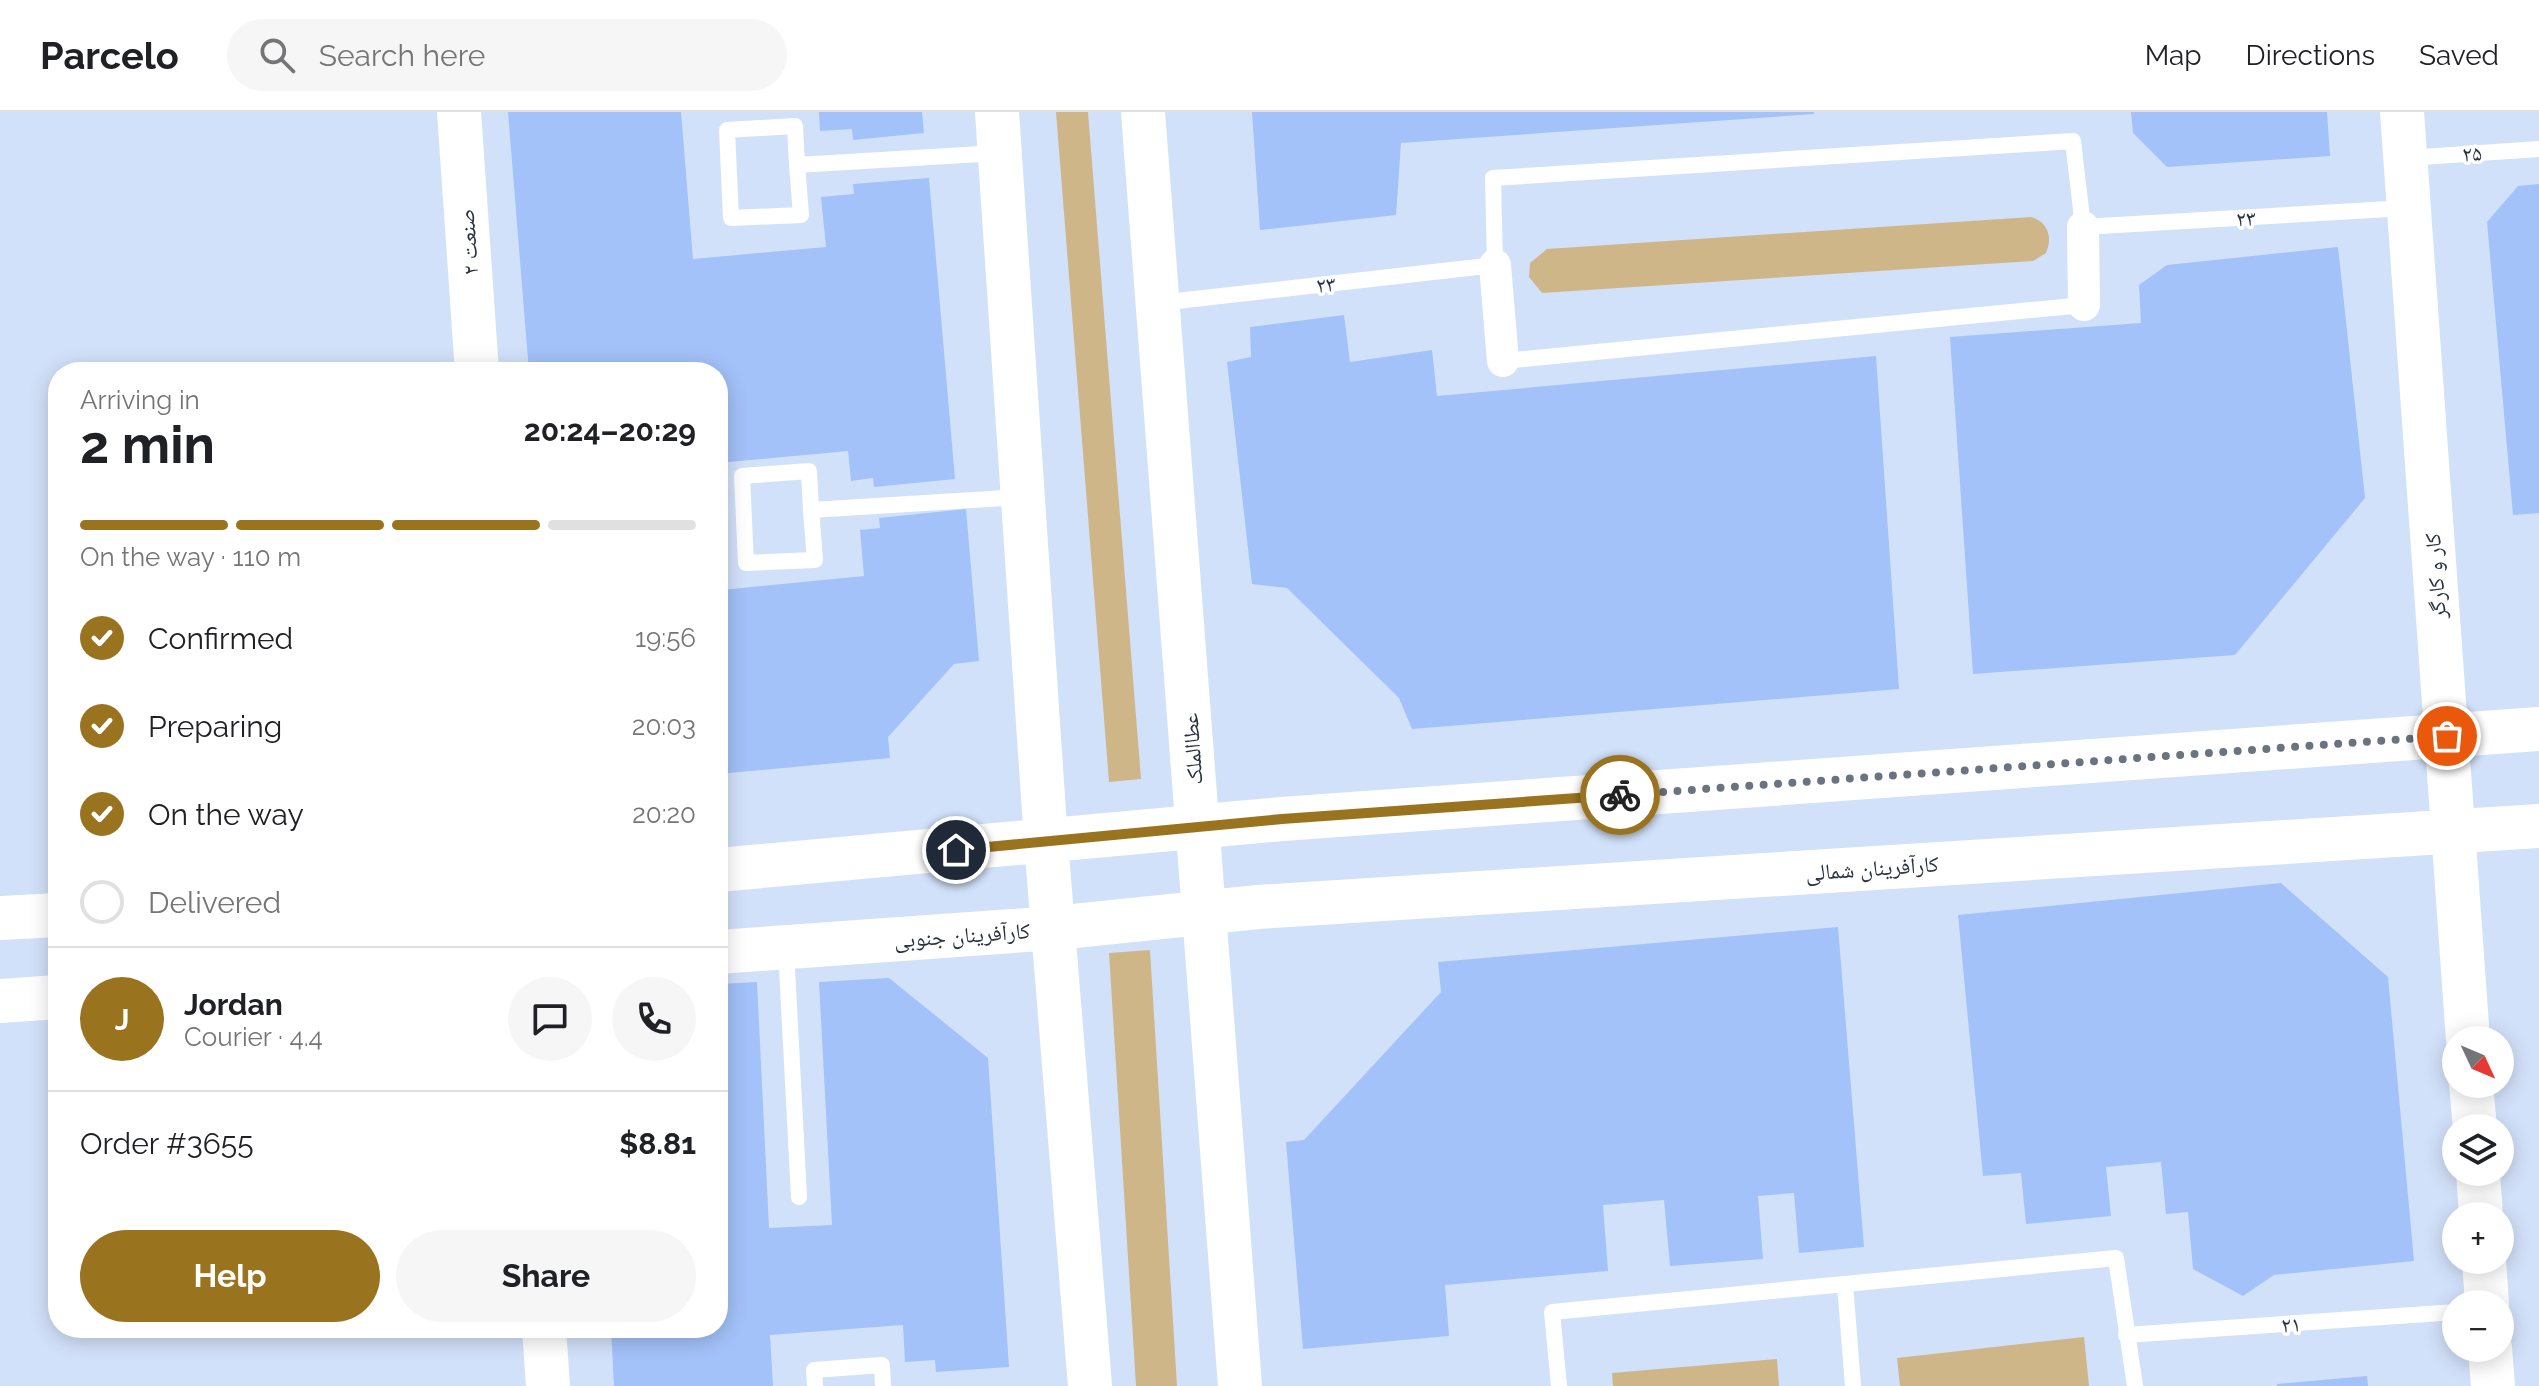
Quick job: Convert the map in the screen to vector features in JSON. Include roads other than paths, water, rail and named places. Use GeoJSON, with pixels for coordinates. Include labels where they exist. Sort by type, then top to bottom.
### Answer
{"type":"FeatureCollection","features":[{"type":"Feature","properties":{"kind":"street","name":"صنعت ۲"},"geometry":{"type":"LineString","coordinates":[[459,112],[476,362]]}},
{"type":"Feature","properties":{"kind":"street","name":"عطاالملک"},"geometry":{"type":"LineString","coordinates":[[1143,112],[1240,1386]]}},
{"type":"Feature","properties":{"kind":"street","name":"کار و کارگر"},"geometry":{"type":"LineString","coordinates":[[2402,112],[2467,1026]]}},
{"type":"Feature","properties":{"kind":"street"},"geometry":{"type":"LineString","coordinates":[[998,133],[1046,842],[1090,1386]]}},
{"type":"Feature","properties":{"kind":"street"},"geometry":{"type":"LineString","coordinates":[[2083,227],[2084,305]]}},
{"type":"Feature","properties":{"kind":"street"},"geometry":{"type":"LineString","coordinates":[[1495,265],[1503,361]]}},
{"type":"Feature","properties":{"kind":"street"},"geometry":{"type":"LineString","coordinates":[[728,869],[1198,828],[2539,729]]}},
{"type":"Feature","properties":{"kind":"street","name":"کارآفرینان شمالی"},"geometry":{"type":"LineString","coordinates":[[1204,912],[2539,826]]}},
{"type":"Feature","properties":{"kind":"street","name":"کارآفرینان جنوبی"},"geometry":{"type":"LineString","coordinates":[[728,951],[1055,928],[1204,912]]}},
{"type":"Feature","properties":{"kind":"street"},"geometry":{"type":"LineString","coordinates":[[0,918],[48,916]]}},
{"type":"Feature","properties":{"kind":"street"},"geometry":{"type":"LineString","coordinates":[[0,1001],[48,998]]}},
{"type":"Feature","properties":{"kind":"street"},"geometry":{"type":"LineString","coordinates":[[545,1338],[548,1386]]}},
{"type":"Feature","properties":{"kind":"street"},"geometry":{"type":"LineString","coordinates":[[2491,1362],[2493,1386]]}},
{"type":"Feature","properties":{"kind":"lane"},"geometry":{"type":"LineString","coordinates":[[795,126],[797,165],[801,215],[731,218],[727,130],[795,126]]}},
{"type":"Feature","properties":{"kind":"lane"},"geometry":{"type":"LineString","coordinates":[[797,165],[998,133]]}},
{"type":"Feature","properties":{"kind":"lane"},"geometry":{"type":"LineString","coordinates":[[1495,265],[1493,178],[2073,141],[2083,227]]}},
{"type":"Feature","properties":{"kind":"lane","name":"۲۵"},"geometry":{"type":"LineString","coordinates":[[2405,158],[2539,149]]}},
{"type":"Feature","properties":{"kind":"lane","name":"۲۳"},"geometry":{"type":"LineString","coordinates":[[2083,227],[2409,208]]}},
{"type":"Feature","properties":{"kind":"lane","name":"۲۳"},"geometry":{"type":"LineString","coordinates":[[1158,303],[1495,265]]}},
{"type":"Feature","properties":{"kind":"lane"},"geometry":{"type":"LineString","coordinates":[[1503,361],[2084,305]]}},
{"type":"Feature","properties":{"kind":"lane"},"geometry":{"type":"LineString","coordinates":[[809,471],[811,510],[815,560],[746,563],[742,476],[809,471]]}},
{"type":"Feature","properties":{"kind":"lane"},"geometry":{"type":"LineString","coordinates":[[811,510],[1023,497]]}},
{"type":"Feature","properties":{"kind":"lane"},"geometry":{"type":"LineString","coordinates":[[786,947],[799,1197]]}},
{"type":"Feature","properties":{"kind":"lane"},"geometry":{"type":"LineString","coordinates":[[1559,1386],[1552,1312],[2116,1258],[2135,1386]]}},
{"type":"Feature","properties":{"kind":"lane"},"geometry":{"type":"LineString","coordinates":[[1845,1284],[1853,1386]]}},
{"type":"Feature","properties":{"kind":"lane","name":"۲۱"},"geometry":{"type":"LineString","coordinates":[[2126,1335],[2442,1313]]}},
{"type":"Feature","properties":{"kind":"lane"},"geometry":{"type":"LineString","coordinates":[[815,1386],[814,1370],[882,1365],[883,1386]]}}]}
